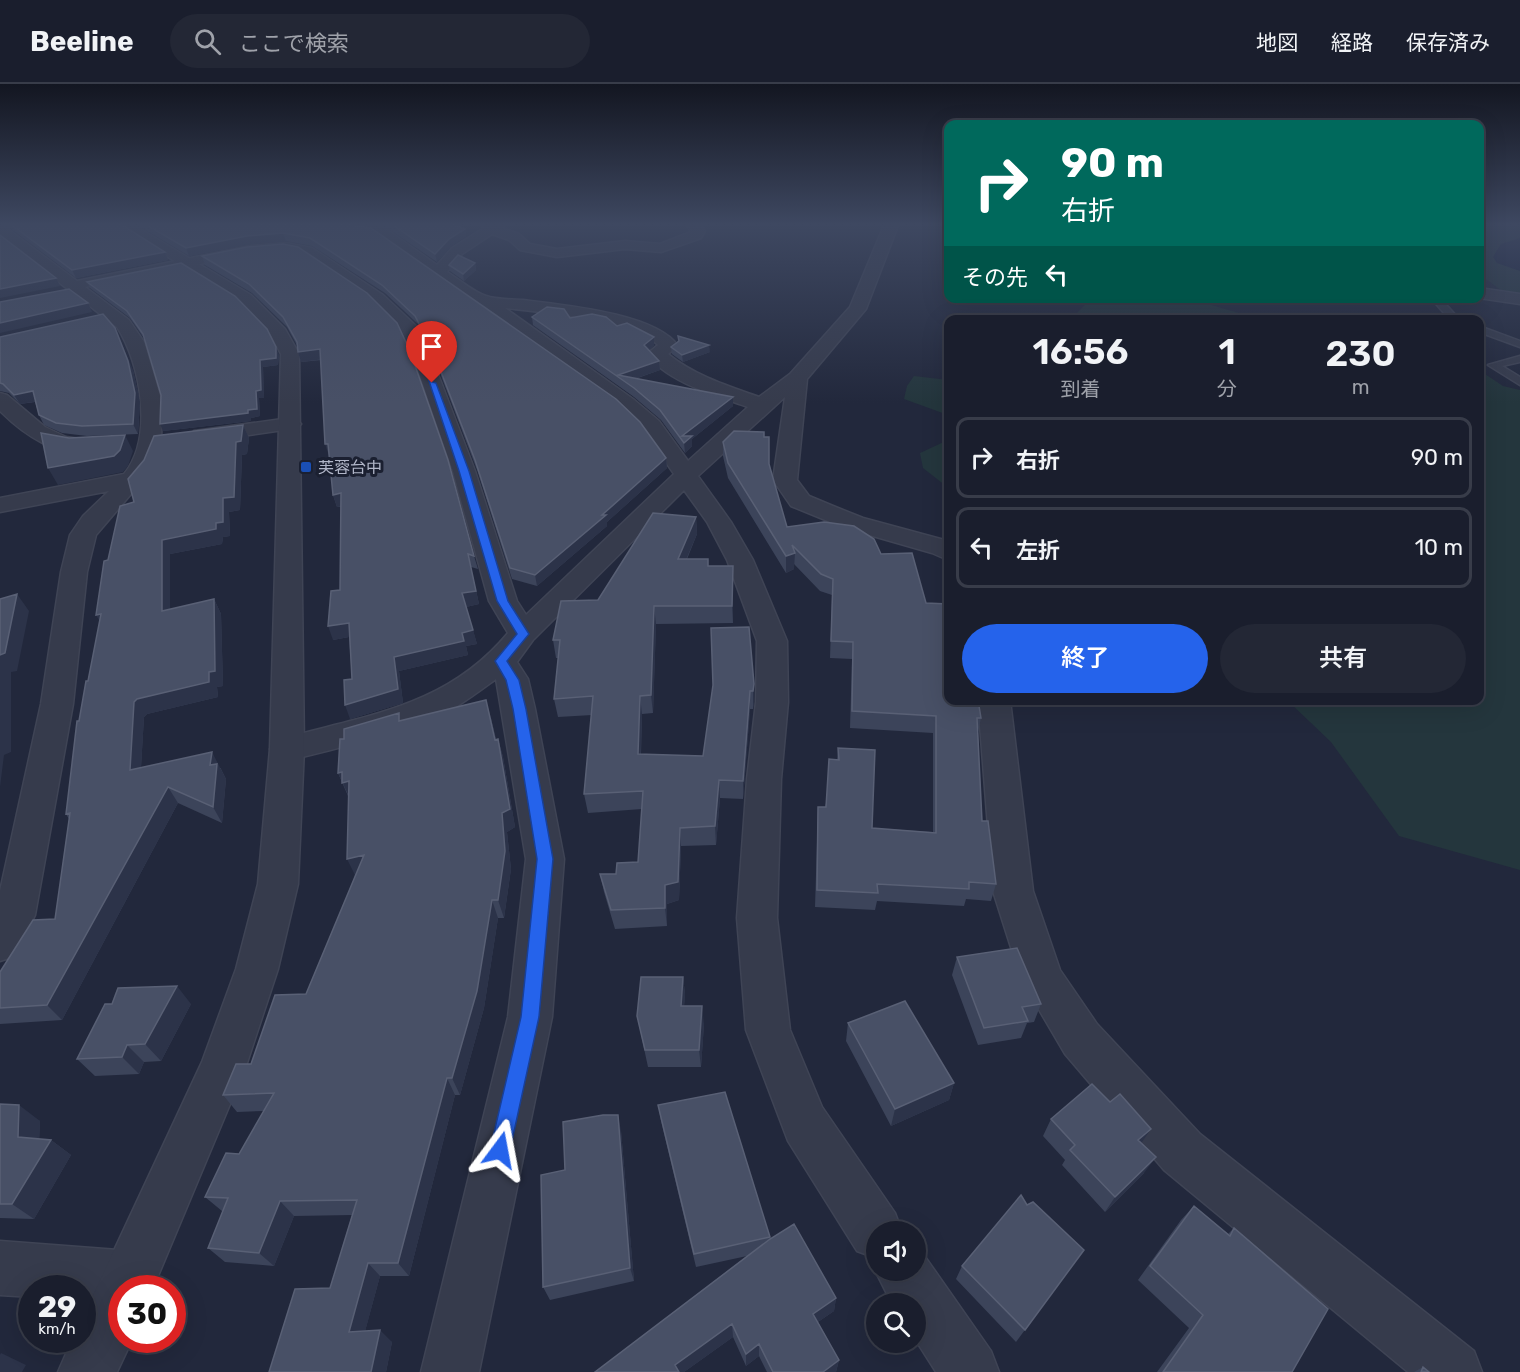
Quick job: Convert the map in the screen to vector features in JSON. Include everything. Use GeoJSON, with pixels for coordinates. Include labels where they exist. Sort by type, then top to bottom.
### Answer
{"type":"FeatureCollection","features":[{"type":"Feature","properties":{"kind":"street"},"geometry":{"type":"LineString","coordinates":[[0,943],[15,915],[57,704],[74,572],[83,535],[92,521],[141,468],[159,441],[152,403],[135,342],[123,324],[98,318],[62,283]]}},
{"type":"Feature","properties":{"kind":"street"},"geometry":{"type":"LineString","coordinates":[[69,289],[95,283]]}},
{"type":"Feature","properties":{"kind":"street"},"geometry":{"type":"LineString","coordinates":[[132,1275],[223,1066],[257,969],[278,884],[287,749],[290,354],[279,333],[245,298],[221,283]]}},
{"type":"Feature","properties":{"kind":"street"},"geometry":{"type":"LineString","coordinates":[[355,283],[377,298],[410,330],[424,361],[464,471],[502,601],[512,648],[512,680],[545,859],[530,1017],[450,1372]]}},
{"type":"Feature","properties":{"kind":"street"},"geometry":{"type":"LineString","coordinates":[[454,283],[498,311],[626,404],[651,426],[719,522],[740,560],[772,641],[772,702],[764,779],[757,918],[768,1030],[805,1124],[869,1221]]}},
{"type":"Feature","properties":{"kind":"street"},"geometry":{"type":"LineString","coordinates":[[287,749],[415,714],[453,695],[512,648],[686,475],[762,405],[796,378],[858,309],[868,283]]}},
{"type":"Feature","properties":{"kind":"street"},"geometry":{"type":"LineString","coordinates":[[1484,294],[1520,299]]}},
{"type":"Feature","properties":{"kind":"street"},"geometry":{"type":"LineString","coordinates":[[481,301],[542,307],[605,318],[654,333],[667,340],[669,346],[656,354],[666,362],[700,383],[762,405]]}},
{"type":"Feature","properties":{"kind":"street"},"geometry":{"type":"LineString","coordinates":[[796,378],[785,480],[800,501],[854,523],[944,549]]}},
{"type":"Feature","properties":{"kind":"street"},"geometry":{"type":"LineString","coordinates":[[0,399],[32,430],[54,441],[73,445],[103,446]]}},
{"type":"Feature","properties":{"kind":"street"},"geometry":{"type":"LineString","coordinates":[[159,441],[290,424]]}},
{"type":"Feature","properties":{"kind":"street"},"geometry":{"type":"LineString","coordinates":[[0,505],[131,480]]}},
{"type":"Feature","properties":{"kind":"street"},"geometry":{"type":"LineString","coordinates":[[994,705],[1012,891],[1042,979],[1081,1039],[1182,1152],[1453,1372]]}},
{"type":"Feature","properties":{"kind":"street"},"geometry":{"type":"LineString","coordinates":[[0,1269],[108,1285]]}},
{"type":"Feature","properties":{"kind":"street"},"geometry":{"type":"LineString","coordinates":[[909,1281],[970,1372]]}},
{"type":"Feature","properties":{"kind":"street"},"geometry":{"type":"LineString","coordinates":[[87,1372],[108,1327]]}},
{"type":"Feature","properties":{"kind":"lane"},"geometry":{"type":"LineString","coordinates":[[1440,303],[1451,315]]}},
{"type":"Feature","properties":{"kind":"lane"},"geometry":{"type":"LineString","coordinates":[[1484,331],[1520,344]]}},
{"type":"Feature","properties":{"kind":"lane"},"geometry":{"type":"LineString","coordinates":[[1520,359],[1493,365],[1520,382]]}},
{"type":"Feature","properties":{"kind":"shaded area"},"geometry":{"type":"Polygon","coordinates":[[[1491,283],[1520,283],[1520,297],[1505,293],[1491,283]]]}},
{"type":"Feature","properties":{"kind":"shaded area"},"geometry":{"type":"Polygon","coordinates":[[[1087,303],[1205,303],[1245,315],[1075,315],[1087,303]]]}},
{"type":"Feature","properties":{"kind":"shaded area"},"geometry":{"type":"Polygon","coordinates":[[[1484,373],[1503,386],[1520,390],[1520,870],[1399,836],[1331,742],[1292,705],[1484,705],[1484,373]]]}},
{"type":"Feature","properties":{"kind":"shaded area"},"geometry":{"type":"Polygon","coordinates":[[[914,376],[944,380],[944,414],[904,399],[907,386],[914,376]]]}},
{"type":"Feature","properties":{"kind":"shaded area"},"geometry":{"type":"Polygon","coordinates":[[[944,442],[944,484],[923,468],[920,453],[944,442]]]}},
{"type":"Feature","properties":{"kind":"building"},"geometry":{"type":"Polygon","coordinates":[[[0,283],[30,283],[0,289],[0,283]]]}},
{"type":"Feature","properties":{"kind":"building"},"geometry":{"type":"Polygon","coordinates":[[[89,283],[214,283],[235,296],[267,329],[276,347],[276,358],[260,360],[261,390],[256,391],[257,409],[248,410],[248,413],[160,424],[161,395],[143,334],[127,311],[89,283]]]}},
{"type":"Feature","properties":{"kind":"building"},"geometry":{"type":"Polygon","coordinates":[[[352,283],[367,293],[397,323],[410,351],[448,460],[474,556],[468,554],[476,591],[462,593],[473,630],[462,633],[464,641],[394,657],[398,689],[345,705],[344,680],[352,679],[349,623],[328,626],[331,591],[340,590],[341,493],[333,495],[328,444],[325,444],[320,349],[298,352],[297,342],[283,317],[249,284],[352,283]]]}},
{"type":"Feature","properties":{"kind":"building"},"geometry":{"type":"Polygon","coordinates":[[[379,283],[450,283],[616,399],[640,422],[666,458],[602,515],[606,515],[535,575],[510,568],[475,460],[433,351],[415,316],[379,283]]]}},
{"type":"Feature","properties":{"kind":"building"},"geometry":{"type":"Polygon","coordinates":[[[69,289],[88,303],[0,323],[0,302],[69,289]]]}},
{"type":"Feature","properties":{"kind":"building"},"geometry":{"type":"Polygon","coordinates":[[[547,307],[564,309],[570,318],[592,314],[606,317],[617,326],[627,323],[654,337],[644,345],[659,361],[618,375],[733,397],[682,436],[692,436],[684,443],[660,410],[634,388],[532,317],[547,307]]]}},
{"type":"Feature","properties":{"kind":"building"},"geometry":{"type":"Polygon","coordinates":[[[103,314],[115,328],[128,361],[135,393],[133,424],[82,426],[56,423],[39,415],[33,391],[14,395],[0,383],[0,337],[103,314]]]}},
{"type":"Feature","properties":{"kind":"building"},"geometry":{"type":"Polygon","coordinates":[[[678,336],[709,345],[682,355],[671,347],[679,341],[678,336]]]}},
{"type":"Feature","properties":{"kind":"building"},"geometry":{"type":"Polygon","coordinates":[[[243,425],[241,441],[236,442],[234,497],[223,498],[223,522],[216,523],[216,529],[162,540],[162,611],[214,599],[215,671],[209,672],[209,682],[137,699],[134,702],[130,770],[212,752],[210,765],[217,764],[213,807],[168,787],[47,1005],[0,1008],[0,972],[33,920],[55,919],[70,813],[66,814],[77,721],[79,721],[86,681],[88,681],[101,614],[96,615],[104,561],[108,560],[120,506],[134,502],[128,479],[144,460],[154,436],[243,425]]]}},
{"type":"Feature","properties":{"kind":"building"},"geometry":{"type":"Polygon","coordinates":[[[734,431],[764,432],[764,437],[769,437],[769,464],[787,527],[824,522],[854,526],[874,539],[881,554],[912,553],[926,603],[944,604],[944,705],[979,705],[981,718],[977,718],[982,821],[988,821],[996,884],[969,882],[969,889],[877,884],[878,893],[817,890],[818,807],[826,807],[829,759],[839,760],[838,748],[875,750],[872,828],[936,833],[936,716],[852,711],[853,642],[831,641],[833,579],[821,574],[792,545],[795,553],[786,556],[728,463],[723,442],[734,431]]]}},
{"type":"Feature","properties":{"kind":"building"},"geometry":{"type":"Polygon","coordinates":[[[41,433],[69,438],[125,435],[120,450],[114,456],[48,468],[41,433]]]}},
{"type":"Feature","properties":{"kind":"building"},"geometry":{"type":"Polygon","coordinates":[[[653,513],[696,517],[678,559],[708,559],[708,566],[733,566],[732,606],[654,606],[651,695],[640,696],[638,754],[703,756],[713,685],[711,628],[749,627],[754,684],[753,691],[750,691],[743,781],[719,780],[715,826],[680,828],[678,882],[665,885],[665,908],[611,910],[600,874],[616,874],[617,863],[638,862],[643,791],[584,794],[593,696],[554,699],[560,640],[553,640],[561,601],[598,600],[653,513]]]}},
{"type":"Feature","properties":{"kind":"building"},"geometry":{"type":"Polygon","coordinates":[[[17,594],[5,653],[0,655],[0,599],[17,594]]]}},
{"type":"Feature","properties":{"kind":"building"},"geometry":{"type":"Polygon","coordinates":[[[486,700],[495,740],[498,739],[510,809],[502,813],[505,851],[498,900],[492,900],[477,991],[452,1078],[447,1078],[398,1263],[368,1263],[349,1332],[380,1330],[371,1372],[269,1372],[295,1289],[330,1288],[357,1200],[280,1201],[259,1253],[208,1248],[228,1198],[205,1197],[226,1153],[239,1154],[274,1093],[223,1095],[236,1064],[251,1064],[275,995],[306,994],[364,855],[347,859],[349,781],[342,783],[342,772],[338,773],[340,739],[344,739],[344,729],[399,713],[399,721],[486,700]]]}},
{"type":"Feature","properties":{"kind":"building"},"geometry":{"type":"Polygon","coordinates":[[[1017,948],[1041,1004],[1022,1007],[1028,1021],[984,1028],[957,957],[1017,948]]]}},
{"type":"Feature","properties":{"kind":"building"},"geometry":{"type":"Polygon","coordinates":[[[641,977],[683,977],[681,1006],[702,1006],[699,1050],[645,1050],[637,1016],[641,977]]]}},
{"type":"Feature","properties":{"kind":"building"},"geometry":{"type":"Polygon","coordinates":[[[177,986],[145,1044],[127,1045],[122,1057],[77,1059],[105,1004],[112,1004],[118,988],[177,986]]]}},
{"type":"Feature","properties":{"kind":"building"},"geometry":{"type":"Polygon","coordinates":[[[905,1001],[954,1083],[895,1109],[848,1023],[905,1001]]]}},
{"type":"Feature","properties":{"kind":"building"},"geometry":{"type":"Polygon","coordinates":[[[1092,1084],[1110,1102],[1120,1094],[1151,1129],[1138,1140],[1156,1157],[1115,1197],[1070,1150],[1075,1145],[1051,1119],[1092,1084]]]}},
{"type":"Feature","properties":{"kind":"building"},"geometry":{"type":"Polygon","coordinates":[[[725,1092],[770,1237],[694,1254],[658,1105],[725,1092]]]}},
{"type":"Feature","properties":{"kind":"building"},"geometry":{"type":"Polygon","coordinates":[[[0,1104],[19,1105],[18,1137],[51,1140],[12,1204],[0,1204],[0,1104]]]}},
{"type":"Feature","properties":{"kind":"building"},"geometry":{"type":"Polygon","coordinates":[[[603,1115],[618,1115],[630,1268],[543,1287],[541,1175],[565,1170],[563,1122],[603,1115]]]}},
{"type":"Feature","properties":{"kind":"building"},"geometry":{"type":"Polygon","coordinates":[[[1021,1195],[1027,1205],[1033,1202],[1084,1250],[1025,1330],[962,1266],[1021,1195]]]}},
{"type":"Feature","properties":{"kind":"building"},"geometry":{"type":"Polygon","coordinates":[[[1194,1206],[1230,1236],[1234,1228],[1328,1309],[1292,1372],[1163,1372],[1203,1315],[1150,1266],[1194,1206]]]}},
{"type":"Feature","properties":{"kind":"building"},"geometry":{"type":"Polygon","coordinates":[[[794,1224],[836,1298],[813,1314],[839,1360],[823,1372],[773,1372],[759,1344],[746,1354],[732,1324],[675,1365],[679,1372],[595,1372],[770,1239],[794,1224]]]}},
{"type":"Feature","properties":{"kind":"place","name":"芙蓉台中"},"geometry":{"type":"Point","coordinates":[306,467]}},
{"type":"Feature","properties":{"kind":"route"},"geometry":{"type":"LineString","coordinates":[[432,383],[464,471],[502,601],[523,634],[501,661],[512,680],[519,709],[545,859],[530,1017],[500,1150]]}}]}
